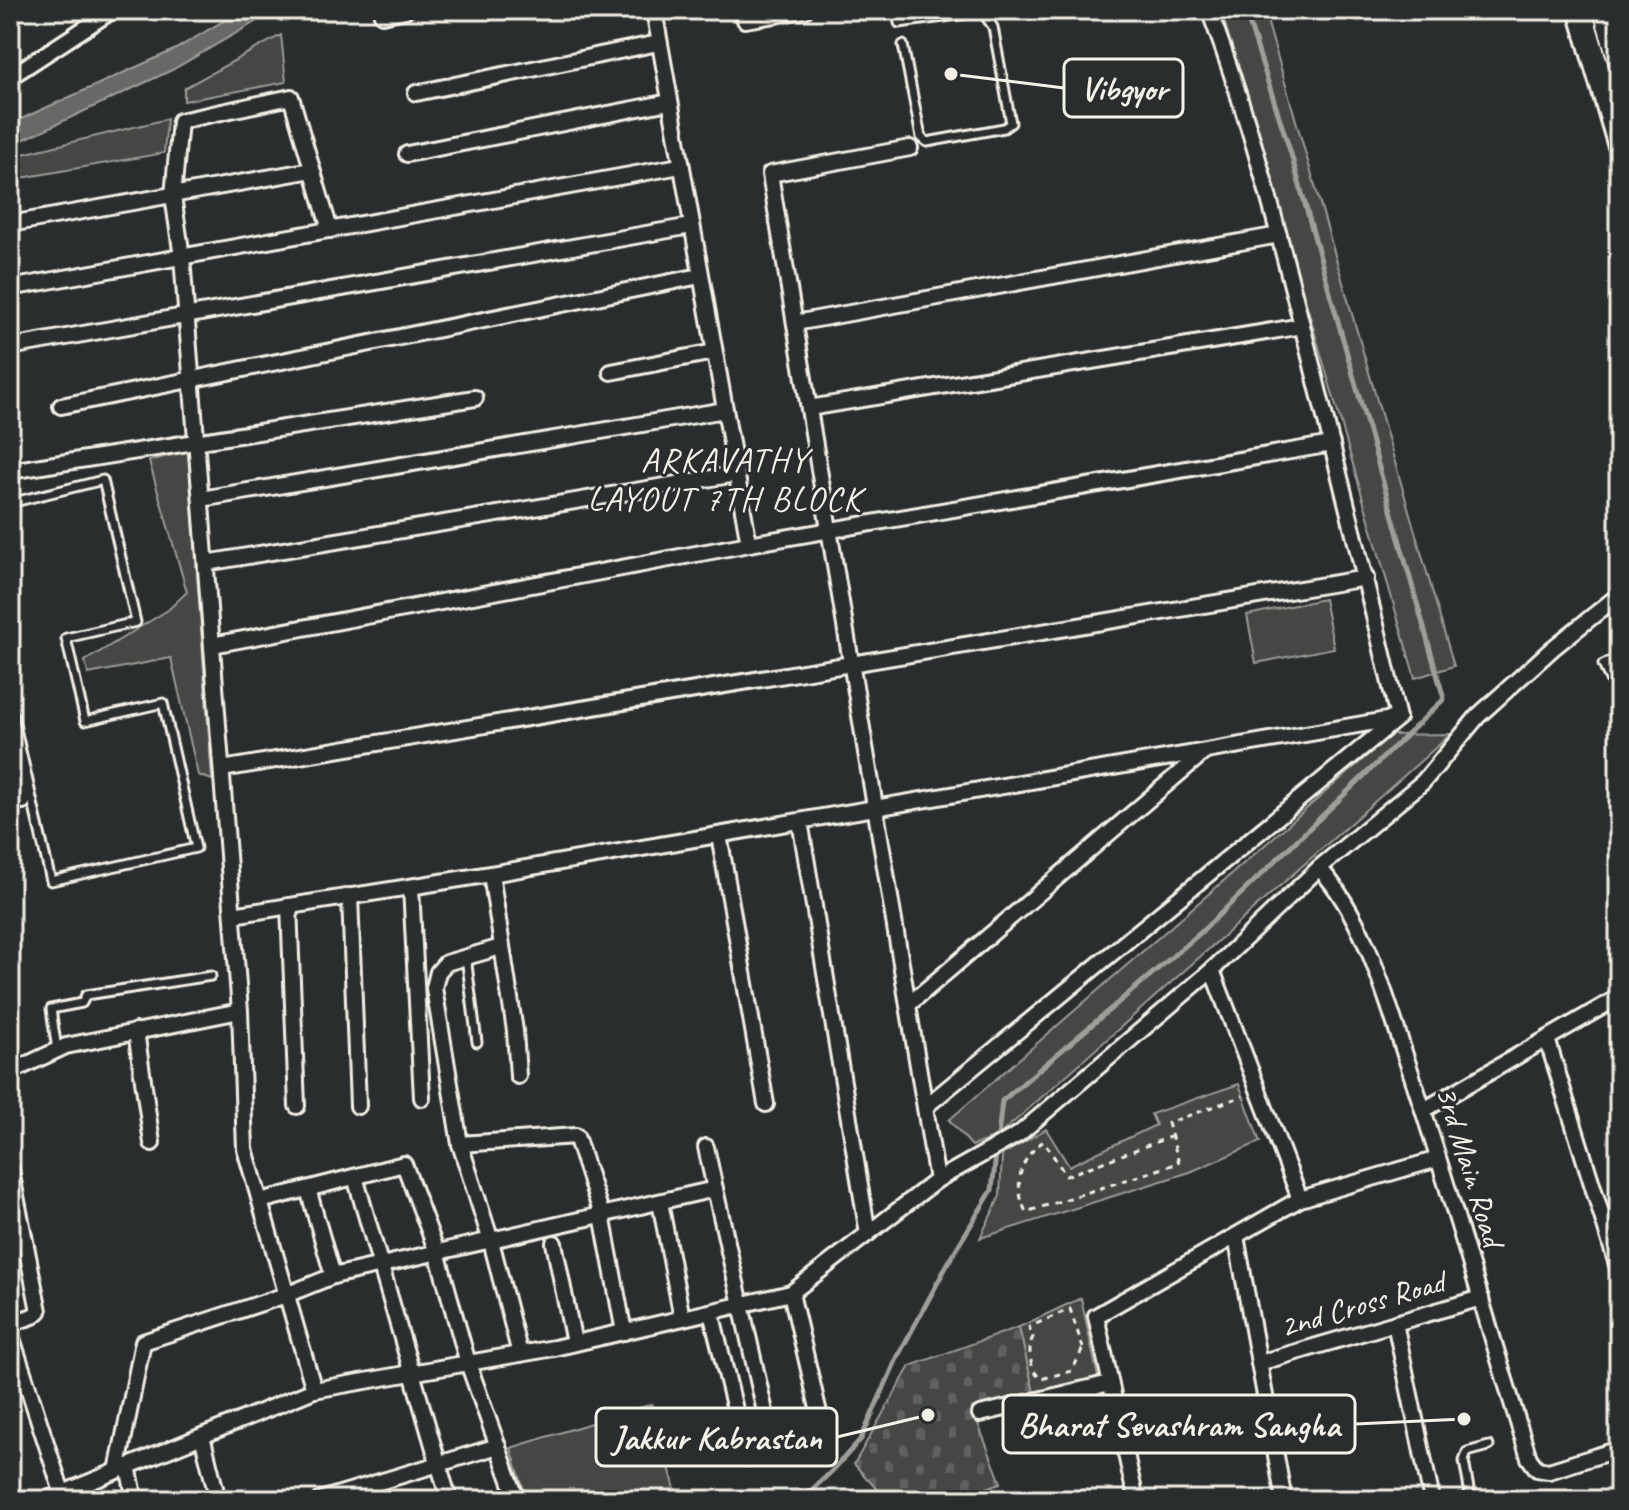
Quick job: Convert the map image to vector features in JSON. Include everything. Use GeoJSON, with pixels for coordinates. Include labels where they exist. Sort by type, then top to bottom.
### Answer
{"type":"FeatureCollection","features":[{"type":"Feature","properties":{"kind":"main road"},"geometry":{"type":"LineString","coordinates":[[1580,10],[1619,143]]}},
{"type":"Feature","properties":{"kind":"main road"},"geometry":{"type":"LineString","coordinates":[[1605,10],[1619,57]]}},
{"type":"Feature","properties":{"kind":"street"},"geometry":{"type":"LineString","coordinates":[[10,77],[113,10]]}},
{"type":"Feature","properties":{"kind":"street"},"geometry":{"type":"LineString","coordinates":[[382,15],[406,10]]}},
{"type":"Feature","properties":{"kind":"street"},"geometry":{"type":"LineString","coordinates":[[654,10],[749,544]]}},
{"type":"Feature","properties":{"kind":"street"},"geometry":{"type":"LineString","coordinates":[[745,20],[805,10]]}},
{"type":"Feature","properties":{"kind":"street"},"geometry":{"type":"LineString","coordinates":[[1209,10],[1279,235],[1366,578],[1398,718]]}},
{"type":"Feature","properties":{"kind":"street"},"geometry":{"type":"LineString","coordinates":[[416,93],[658,43]]}},
{"type":"Feature","properties":{"kind":"street"},"geometry":{"type":"LineString","coordinates":[[314,1390],[245,1149],[240,1011],[222,769],[187,315],[173,196],[180,121],[291,97],[330,230]]}},
{"type":"Feature","properties":{"kind":"street"},"geometry":{"type":"LineString","coordinates":[[407,154],[669,102]]}},
{"type":"Feature","properties":{"kind":"street"},"geometry":{"type":"LineString","coordinates":[[910,148],[770,174],[937,1180]]}},
{"type":"Feature","properties":{"kind":"street"},"geometry":{"type":"LineString","coordinates":[[10,288],[680,166]]}},
{"type":"Feature","properties":{"kind":"street"},"geometry":{"type":"LineString","coordinates":[[10,224],[312,170]]}},
{"type":"Feature","properties":{"kind":"street"},"geometry":{"type":"LineString","coordinates":[[10,347],[691,226]]}},
{"type":"Feature","properties":{"kind":"street"},"geometry":{"type":"LineString","coordinates":[[795,323],[1279,235]]}},
{"type":"Feature","properties":{"kind":"street"},"geometry":{"type":"LineString","coordinates":[[61,406],[700,276]]}},
{"type":"Feature","properties":{"kind":"street"},"geometry":{"type":"LineString","coordinates":[[809,408],[1302,326]]}},
{"type":"Feature","properties":{"kind":"street"},"geometry":{"type":"LineString","coordinates":[[611,372],[714,352]]}},
{"type":"Feature","properties":{"kind":"street"},"geometry":{"type":"LineString","coordinates":[[10,471],[475,398]]}},
{"type":"Feature","properties":{"kind":"street"},"geometry":{"type":"LineString","coordinates":[[201,499],[725,410]]}},
{"type":"Feature","properties":{"kind":"street"},"geometry":{"type":"LineString","coordinates":[[212,645],[749,544],[1332,444]]}},
{"type":"Feature","properties":{"kind":"street"},"geometry":{"type":"LineString","coordinates":[[206,563],[736,474]]}},
{"type":"Feature","properties":{"kind":"street"},"geometry":{"type":"LineString","coordinates":[[222,769],[1366,578]]}},
{"type":"Feature","properties":{"kind":"street"},"geometry":{"type":"LineString","coordinates":[[46,1500],[314,1390],[520,1354],[791,1293],[937,1180],[1019,1134],[1212,970],[1319,868],[1423,782],[1478,716],[1553,648],[1619,595]]}},
{"type":"Feature","properties":{"kind":"street"},"geometry":{"type":"LineString","coordinates":[[233,915],[491,874],[1398,718]]}},
{"type":"Feature","properties":{"kind":"street"},"geometry":{"type":"LineString","coordinates":[[925,1107],[1398,718]]}},
{"type":"Feature","properties":{"kind":"street"},"geometry":{"type":"LineString","coordinates":[[10,746],[23,801]]}},
{"type":"Feature","properties":{"kind":"street"},"geometry":{"type":"LineString","coordinates":[[908,1005],[1204,751]]}},
{"type":"Feature","properties":{"kind":"street"},"geometry":{"type":"LineString","coordinates":[[800,821],[868,1234]]}},
{"type":"Feature","properties":{"kind":"street"},"geometry":{"type":"LineString","coordinates":[[719,835],[766,1104]]}},
{"type":"Feature","properties":{"kind":"street","name":"3rd Main Road"},"geometry":{"type":"LineString","coordinates":[[1319,868],[1340,892],[1358,929],[1397,1029],[1529,1458],[1537,1469],[1543,1471],[1619,1449]]}},
{"type":"Feature","properties":{"kind":"street"},"geometry":{"type":"LineString","coordinates":[[491,874],[515,1031],[518,1076]]}},
{"type":"Feature","properties":{"kind":"street"},"geometry":{"type":"LineString","coordinates":[[411,887],[422,1098]]}},
{"type":"Feature","properties":{"kind":"street"},"geometry":{"type":"LineString","coordinates":[[350,896],[358,1106]]}},
{"type":"Feature","properties":{"kind":"street"},"geometry":{"type":"LineString","coordinates":[[289,906],[297,1106]]}},
{"type":"Feature","properties":{"kind":"street"},"geometry":{"type":"LineString","coordinates":[[501,947],[446,963],[438,972],[434,988],[460,1144],[491,1241],[520,1354]]}},
{"type":"Feature","properties":{"kind":"street"},"geometry":{"type":"LineString","coordinates":[[1212,970],[1300,1199]]}},
{"type":"Feature","properties":{"kind":"street"},"geometry":{"type":"LineString","coordinates":[[1424,1110],[1619,997]]}},
{"type":"Feature","properties":{"kind":"street"},"geometry":{"type":"LineString","coordinates":[[10,1075],[66,1046],[240,1011]]}},
{"type":"Feature","properties":{"kind":"street"},"geometry":{"type":"LineString","coordinates":[[136,1031],[152,1143]]}},
{"type":"Feature","properties":{"kind":"street"},"geometry":{"type":"LineString","coordinates":[[1547,1039],[1619,1271]]}},
{"type":"Feature","properties":{"kind":"street"},"geometry":{"type":"LineString","coordinates":[[460,1144],[576,1136],[602,1215],[624,1332]]}},
{"type":"Feature","properties":{"kind":"street"},"geometry":{"type":"LineString","coordinates":[[706,1147],[766,1416]]}},
{"type":"Feature","properties":{"kind":"street"},"geometry":{"type":"LineString","coordinates":[[1136,1500],[1096,1316],[1300,1199],[1438,1159]]}},
{"type":"Feature","properties":{"kind":"street"},"geometry":{"type":"LineString","coordinates":[[260,1201],[404,1164],[437,1252],[468,1363],[517,1500]]}},
{"type":"Feature","properties":{"kind":"street"},"geometry":{"type":"LineString","coordinates":[[10,1166],[39,1311],[13,1323],[10,1332],[62,1492]]}},
{"type":"Feature","properties":{"kind":"street"},"geometry":{"type":"LineString","coordinates":[[355,1177],[449,1500]]}},
{"type":"Feature","properties":{"kind":"street"},"geometry":{"type":"LineString","coordinates":[[308,1189],[333,1276]]}},
{"type":"Feature","properties":{"kind":"street"},"geometry":{"type":"LineString","coordinates":[[135,1500],[123,1469],[143,1342],[286,1295],[333,1276],[715,1189]]}},
{"type":"Feature","properties":{"kind":"street"},"geometry":{"type":"LineString","coordinates":[[660,1202],[682,1318]]}},
{"type":"Feature","properties":{"kind":"street"},"geometry":{"type":"LineString","coordinates":[[1236,1236],[1284,1500]]}},
{"type":"Feature","properties":{"kind":"street"},"geometry":{"type":"LineString","coordinates":[[554,1243],[574,1343]]}},
{"type":"Feature","properties":{"kind":"street"},"geometry":{"type":"LineString","coordinates":[[791,1293],[820,1417]]}},
{"type":"Feature","properties":{"kind":"street","name":"2nd Cross Road"},"geometry":{"type":"LineString","coordinates":[[1259,1363],[1481,1298]]}},
{"type":"Feature","properties":{"kind":"street"},"geometry":{"type":"LineString","coordinates":[[711,1312],[747,1458]]}},
{"type":"Feature","properties":{"kind":"street"},"geometry":{"type":"LineString","coordinates":[[1395,1323],[1432,1500]]}},
{"type":"Feature","properties":{"kind":"street"},"geometry":{"type":"LineString","coordinates":[[980,1414],[1110,1383]]}},
{"type":"Feature","properties":{"kind":"street"},"geometry":{"type":"LineString","coordinates":[[202,1436],[218,1500]]}},
{"type":"Feature","properties":{"kind":"street"},"geometry":{"type":"LineString","coordinates":[[328,1499],[498,1446]]}},
{"type":"Feature","properties":{"kind":"lane"},"geometry":{"type":"LineString","coordinates":[[897,10],[899,23],[981,11],[993,27],[1011,123],[1004,128],[927,142],[921,137],[903,45]]}},
{"type":"Feature","properties":{"kind":"lane"},"geometry":{"type":"LineString","coordinates":[[10,503],[103,480],[136,622],[66,638],[85,721],[163,703],[196,848],[51,881],[10,703]]}},
{"type":"Feature","properties":{"kind":"lane"},"geometry":{"type":"LineString","coordinates":[[1619,657],[1603,665],[1619,698]]}},
{"type":"Feature","properties":{"kind":"lane"},"geometry":{"type":"LineString","coordinates":[[466,957],[477,1042]]}},
{"type":"Feature","properties":{"kind":"lane"},"geometry":{"type":"LineString","coordinates":[[57,1050],[51,1009],[82,1003],[86,995],[211,976]]}},
{"type":"Feature","properties":{"kind":"lane"},"geometry":{"type":"LineString","coordinates":[[1471,1500],[1464,1461],[1467,1452],[1489,1446]]}},
{"type":"Feature","properties":{"kind":"path"},"geometry":{"type":"LineString","coordinates":[[1172,1136],[1066,1176],[1044,1141],[1031,1152],[1022,1167],[1019,1185],[1022,1204],[1026,1212],[1179,1163],[1172,1136],[1168,1123],[1258,1090]]}},
{"type":"Feature","properties":{"kind":"path"},"geometry":{"type":"LineString","coordinates":[[1083,1348],[1070,1309],[1029,1327],[1033,1337],[1029,1344],[1034,1372],[1041,1379],[1072,1371],[1083,1348],[1102,1342]]}},
{"type":"Feature","properties":{"kind":"green space"},"geometry":{"type":"Polygon","coordinates":[[[1221,10],[1264,10],[1454,666],[1415,678],[1221,10]]]}},
{"type":"Feature","properties":{"kind":"green space"},"geometry":{"type":"Polygon","coordinates":[[[281,35],[286,82],[184,101],[184,88],[281,35]]]}},
{"type":"Feature","properties":{"kind":"green space"},"geometry":{"type":"Polygon","coordinates":[[[167,119],[164,153],[10,180],[10,157],[167,119]]]}},
{"type":"Feature","properties":{"kind":"green space"},"geometry":{"type":"Polygon","coordinates":[[[188,451],[212,780],[198,775],[171,658],[88,674],[85,661],[168,610],[187,592],[149,461],[188,451]]]}},
{"type":"Feature","properties":{"kind":"green space"},"geometry":{"type":"Polygon","coordinates":[[[1324,599],[1334,648],[1256,663],[1247,615],[1324,599]]]}},
{"type":"Feature","properties":{"kind":"green space"},"geometry":{"type":"Polygon","coordinates":[[[1451,734],[998,1136],[972,1146],[949,1120],[1391,735],[1451,734]]]}},
{"type":"Feature","properties":{"kind":"green space"},"geometry":{"type":"Polygon","coordinates":[[[1239,1084],[1260,1142],[1190,1172],[980,1238],[1000,1196],[1002,1155],[1046,1129],[1069,1166],[1156,1125],[1151,1114],[1239,1084]]]}},
{"type":"Feature","properties":{"kind":"green space"},"geometry":{"type":"Polygon","coordinates":[[[1081,1298],[1098,1377],[1034,1392],[1019,1327],[1081,1298]]]}},
{"type":"Feature","properties":{"kind":"green space"},"geometry":{"type":"Polygon","coordinates":[[[1019,1327],[1034,1392],[972,1408],[1001,1483],[966,1495],[968,1500],[879,1500],[882,1495],[854,1464],[910,1366],[1019,1327]]]}},
{"type":"Feature","properties":{"kind":"green space"},"geometry":{"type":"Polygon","coordinates":[[[652,1404],[678,1500],[527,1500],[511,1448],[652,1404]]]}},
{"type":"Feature","properties":{"kind":"shaded area"},"geometry":{"type":"Polygon","coordinates":[[[242,10],[276,10],[172,70],[10,146],[10,124],[174,50],[242,10]]]}},
{"type":"Feature","properties":{"kind":"waterway"},"geometry":{"type":"LineString","coordinates":[[801,1500],[861,1439],[898,1356],[992,1190],[1002,1101],[1199,934],[1444,699],[1291,154],[1245,10]]}},
{"type":"Feature","properties":{"kind":"place","name":"Vibgyor"},"geometry":{"type":"Point","coordinates":[951,74]}},
{"type":"Feature","properties":{"kind":"place","name":"Jakkur Kabrastan"},"geometry":{"type":"Point","coordinates":[928,1415]}},
{"type":"Feature","properties":{"kind":"place","name":"Bharat Sevashram Sangha"},"geometry":{"type":"Point","coordinates":[1464,1419]}},
{"type":"Feature","properties":{"kind":"district","name":"ARKAVATHY LAYOUT 7TH BLOCK"},"geometry":{"type":"Point","coordinates":[725,478]}}]}
